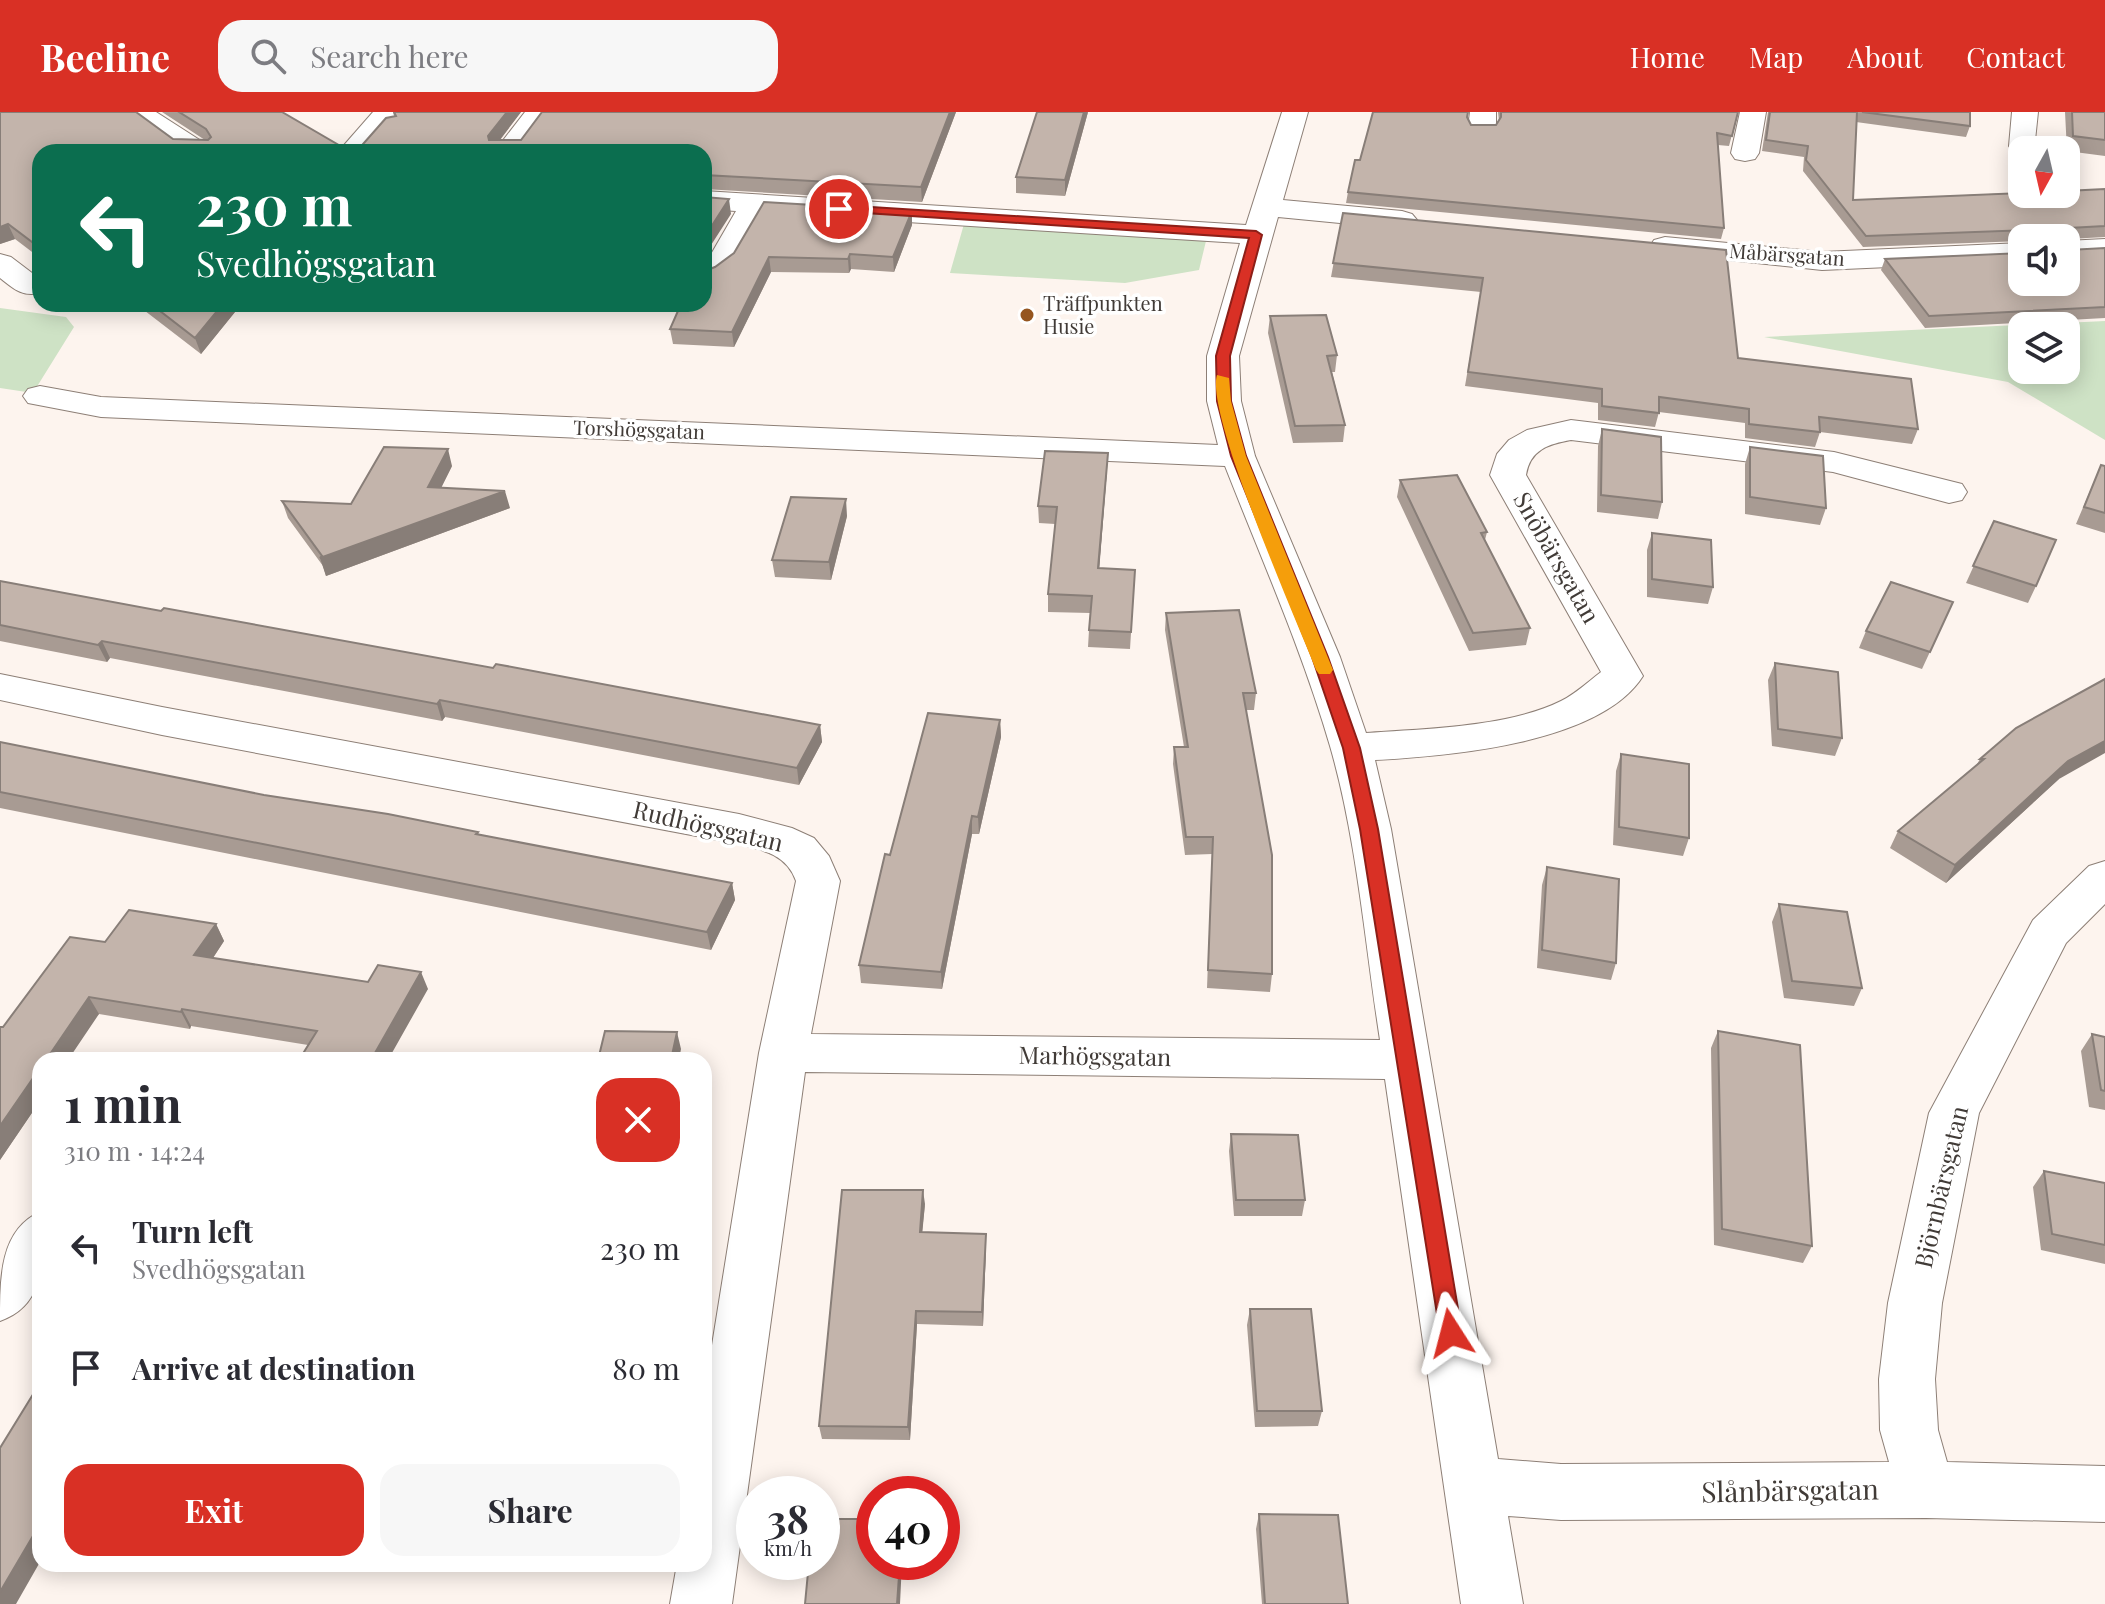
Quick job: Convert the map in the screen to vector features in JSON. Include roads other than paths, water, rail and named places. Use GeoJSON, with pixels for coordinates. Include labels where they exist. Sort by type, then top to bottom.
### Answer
{"type":"FeatureCollection","features":[{"type":"Feature","properties":{"kind":"street"},"geometry":{"type":"LineString","coordinates":[[138,112],[187,144]]}},
{"type":"Feature","properties":{"kind":"street"},"geometry":{"type":"LineString","coordinates":[[359,144],[388,112]]}},
{"type":"Feature","properties":{"kind":"street"},"geometry":{"type":"LineString","coordinates":[[514,144],[539,112]]}},
{"type":"Feature","properties":{"kind":"street"},"geometry":{"type":"LineString","coordinates":[[1295,112],[1223,356],[1224,401],[1238,456],[1320,657],[1351,748],[1369,829],[1492,1604]]}},
{"type":"Feature","properties":{"kind":"street"},"geometry":{"type":"LineString","coordinates":[[1745,153],[1753,112]]}},
{"type":"Feature","properties":{"kind":"street"},"geometry":{"type":"LineString","coordinates":[[2024,136],[2025,112]]}},
{"type":"Feature","properties":{"kind":"street"},"geometry":{"type":"LineString","coordinates":[[712,200],[1261,221],[1425,222]]}},
{"type":"Feature","properties":{"kind":"street"},"geometry":{"type":"LineString","coordinates":[[712,269],[722,262],[755,203]]}},
{"type":"Feature","properties":{"kind":"street","name":"Måbärsgatan"},"geometry":{"type":"LineString","coordinates":[[1631,242],[1822,261],[2008,253]]}},
{"type":"Feature","properties":{"kind":"street"},"geometry":{"type":"LineString","coordinates":[[2080,249],[2105,248]]}},
{"type":"Feature","properties":{"kind":"street"},"geometry":{"type":"LineString","coordinates":[[0,263],[29,286]]}},
{"type":"Feature","properties":{"kind":"street","name":"Torshögsgatan"},"geometry":{"type":"LineString","coordinates":[[40,396],[101,407],[1238,456]]}},
{"type":"Feature","properties":{"kind":"street","name":"Snöbärsgatan"},"geometry":{"type":"LineString","coordinates":[[1351,748],[1443,742],[1514,730],[1575,711],[1623,676],[1508,475],[1509,461],[1516,452],[1524,443],[1543,434],[1571,430],[1834,462],[1949,492]]}},
{"type":"Feature","properties":{"kind":"street","name":"Rudhögsgatan"},"geometry":{"type":"LineString","coordinates":[[0,687],[162,721],[739,829],[789,842],[814,863],[818,881],[783,1053],[712,1530]]}},
{"type":"Feature","properties":{"kind":"street","name":"Björnbärsgatan"},"geometry":{"type":"LineString","coordinates":[[1926,1490],[1909,1430],[1907,1379],[1915,1303],[1954,1113],[2049,932],[2105,877]]}},
{"type":"Feature","properties":{"kind":"street","name":"Marhögsgatan"},"geometry":{"type":"LineString","coordinates":[[783,1053],[1407,1060]]}},
{"type":"Feature","properties":{"kind":"street"},"geometry":{"type":"LineString","coordinates":[[0,1297],[32,1247]]}},
{"type":"Feature","properties":{"kind":"street","name":"Slånbärsgatan"},"geometry":{"type":"LineString","coordinates":[[1475,1485],[1561,1492],[1926,1490],[2105,1494]]}},
{"type":"Feature","properties":{"kind":"street","name":"Rudhögsgatan"},"geometry":{"type":"LineString","coordinates":[[701,1604],[706,1572]]}},
{"type":"Feature","properties":{"kind":"place","name":"Träffpunkten Husie"},"geometry":{"type":"Point","coordinates":[1027,315]}}]}
